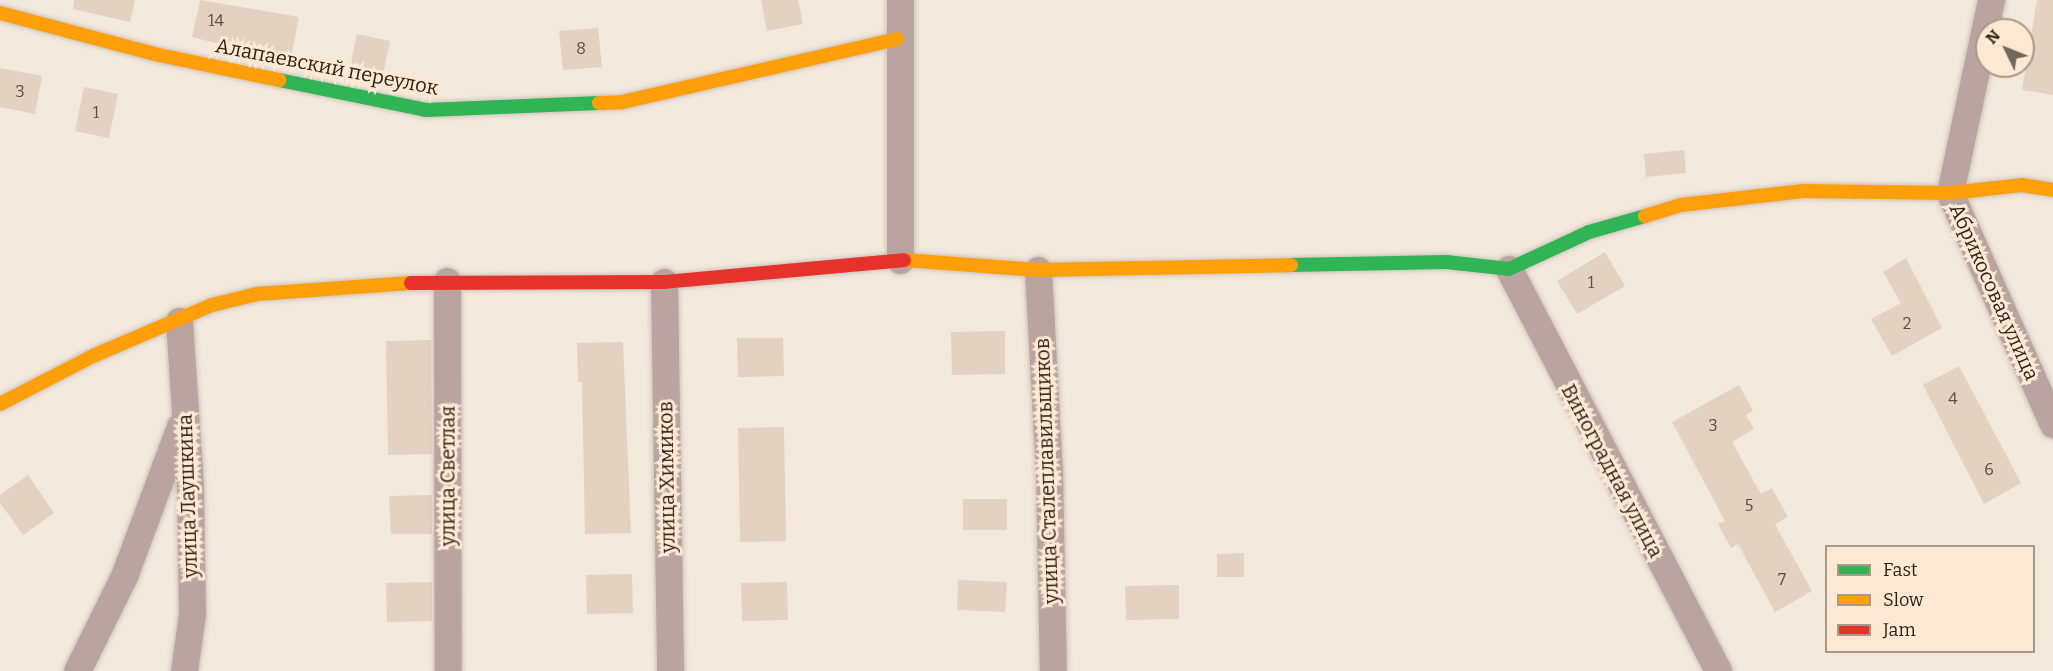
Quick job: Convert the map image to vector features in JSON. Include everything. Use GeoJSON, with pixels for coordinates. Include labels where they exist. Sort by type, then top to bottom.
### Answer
{"type":"FeatureCollection","features":[{"type":"Feature","properties":{"kind":"street"},"geometry":{"type":"LineString","coordinates":[[900,0],[897,39],[900,260]]}},
{"type":"Feature","properties":{"kind":"street"},"geometry":{"type":"LineString","coordinates":[[1950,193],[1991,0]]}},
{"type":"Feature","properties":{"kind":"street","name":"Алапаевский переулок"},"geometry":{"type":"LineString","coordinates":[[0,13],[159,55],[426,110],[622,102],[897,39]]}},
{"type":"Feature","properties":{"kind":"street"},"geometry":{"type":"LineString","coordinates":[[0,404],[93,356],[212,305],[257,294],[447,281],[664,282],[900,260],[1038,270],[1446,262],[1509,269],[1589,232],[1682,206],[1803,191],[1950,193],[2022,185],[2053,190]]}},
{"type":"Feature","properties":{"kind":"street","name":"Абрикосовая улица"},"geometry":{"type":"LineString","coordinates":[[1950,193],[2053,424]]}},
{"type":"Feature","properties":{"kind":"street","name":"Виноградная улица"},"geometry":{"type":"LineString","coordinates":[[1509,269],[1718,671]]}},
{"type":"Feature","properties":{"kind":"street","name":"улица Сталеплавильщиков"},"geometry":{"type":"LineString","coordinates":[[1038,270],[1049,470],[1053,671]]}},
{"type":"Feature","properties":{"kind":"street","name":"улица Светлая"},"geometry":{"type":"LineString","coordinates":[[447,281],[448,671]]}},
{"type":"Feature","properties":{"kind":"street","name":"улица Химиков"},"geometry":{"type":"LineString","coordinates":[[664,282],[670,671]]}},
{"type":"Feature","properties":{"kind":"street","name":"улица Лаушкина"},"geometry":{"type":"LineString","coordinates":[[179,321],[185,410],[192,614],[184,671]]}},
{"type":"Feature","properties":{"kind":"street"},"geometry":{"type":"LineString","coordinates":[[77,671],[124,576],[185,410]]}},
{"type":"Feature","properties":{"kind":"building"},"geometry":{"type":"Polygon","coordinates":[[[74,0],[135,0],[130,22],[73,9],[74,0]]]}},
{"type":"Feature","properties":{"kind":"building"},"geometry":{"type":"Polygon","coordinates":[[[200,0],[299,17],[290,62],[192,37],[200,0]]]}},
{"type":"Feature","properties":{"kind":"building"},"geometry":{"type":"Polygon","coordinates":[[[761,0],[798,0],[803,24],[767,31],[761,0]]]}},
{"type":"Feature","properties":{"kind":"building"},"geometry":{"type":"Polygon","coordinates":[[[2037,0],[2053,0],[2053,95],[2022,90],[2024,78],[2035,78],[2034,18],[2037,0]]]}},
{"type":"Feature","properties":{"kind":"building"},"geometry":{"type":"Polygon","coordinates":[[[598,28],[602,67],[563,70],[559,31],[598,28]]]}},
{"type":"Feature","properties":{"kind":"building"},"geometry":{"type":"Polygon","coordinates":[[[357,34],[390,41],[382,79],[349,72],[357,34]]]}},
{"type":"Feature","properties":{"kind":"building"},"geometry":{"type":"Polygon","coordinates":[[[0,68],[42,76],[35,114],[0,107],[0,68]]]}},
{"type":"Feature","properties":{"kind":"building"},"geometry":{"type":"Polygon","coordinates":[[[84,87],[118,94],[109,138],[75,131],[84,87]]]}},
{"type":"Feature","properties":{"kind":"building"},"geometry":{"type":"Polygon","coordinates":[[[1684,150],[1686,173],[1646,177],[1644,154],[1684,150]]]}},
{"type":"Feature","properties":{"kind":"building"},"geometry":{"type":"Polygon","coordinates":[[[1605,252],[1625,286],[1577,314],[1557,281],[1605,252]]]}},
{"type":"Feature","properties":{"kind":"building"},"geometry":{"type":"Polygon","coordinates":[[[1906,258],[1942,328],[1892,356],[1871,319],[1901,303],[1883,272],[1906,258]]]}},
{"type":"Feature","properties":{"kind":"building"},"geometry":{"type":"Polygon","coordinates":[[[1005,331],[1005,374],[952,375],[951,332],[1005,331]]]}},
{"type":"Feature","properties":{"kind":"building"},"geometry":{"type":"Polygon","coordinates":[[[737,338],[783,338],[784,376],[738,377],[737,338]]]}},
{"type":"Feature","properties":{"kind":"building"},"geometry":{"type":"Polygon","coordinates":[[[431,340],[432,454],[388,455],[386,341],[431,340]]]}},
{"type":"Feature","properties":{"kind":"building"},"geometry":{"type":"Polygon","coordinates":[[[623,342],[631,533],[585,534],[582,382],[578,382],[577,343],[623,342]]]}},
{"type":"Feature","properties":{"kind":"building"},"geometry":{"type":"Polygon","coordinates":[[[1959,366],[2021,483],[1984,504],[1923,385],[1959,366]]]}},
{"type":"Feature","properties":{"kind":"building"},"geometry":{"type":"Polygon","coordinates":[[[1739,385],[1753,411],[1746,415],[1754,429],[1732,442],[1761,494],[1772,488],[1788,517],[1775,524],[1812,591],[1775,612],[1738,544],[1731,548],[1718,524],[1725,521],[1672,422],[1739,385]]]}},
{"type":"Feature","properties":{"kind":"building"},"geometry":{"type":"Polygon","coordinates":[[[784,427],[786,541],[740,542],[738,428],[784,427]]]}},
{"type":"Feature","properties":{"kind":"building"},"geometry":{"type":"Polygon","coordinates":[[[28,475],[54,513],[23,535],[0,503],[0,495],[28,475]]]}},
{"type":"Feature","properties":{"kind":"building"},"geometry":{"type":"Polygon","coordinates":[[[432,495],[432,534],[391,534],[389,496],[432,495]]]}},
{"type":"Feature","properties":{"kind":"building"},"geometry":{"type":"Polygon","coordinates":[[[963,499],[1007,499],[1007,530],[963,530],[963,499]]]}},
{"type":"Feature","properties":{"kind":"building"},"geometry":{"type":"Polygon","coordinates":[[[1244,553],[1244,577],[1217,577],[1217,554],[1244,553]]]}},
{"type":"Feature","properties":{"kind":"building"},"geometry":{"type":"Polygon","coordinates":[[[632,574],[633,613],[587,614],[586,575],[632,574]]]}},
{"type":"Feature","properties":{"kind":"building"},"geometry":{"type":"Polygon","coordinates":[[[958,580],[1007,582],[1005,612],[957,610],[958,580]]]}},
{"type":"Feature","properties":{"kind":"building"},"geometry":{"type":"Polygon","coordinates":[[[432,582],[432,621],[387,622],[386,583],[432,582]]]}},
{"type":"Feature","properties":{"kind":"building"},"geometry":{"type":"Polygon","coordinates":[[[787,582],[788,620],[742,621],[741,583],[787,582]]]}},
{"type":"Feature","properties":{"kind":"building"},"geometry":{"type":"Polygon","coordinates":[[[1179,585],[1179,619],[1126,620],[1125,586],[1179,585]]]}},
{"type":"Feature","properties":{"kind":"traffic: fast"},"geometry":{"type":"LineString","coordinates":[[279,80],[426,110],[599,103]]}},
{"type":"Feature","properties":{"kind":"traffic: fast"},"geometry":{"type":"LineString","coordinates":[[1291,265],[1446,262],[1509,269],[1589,232],[1645,216]]}},
{"type":"Feature","properties":{"kind":"traffic: slow"},"geometry":{"type":"LineString","coordinates":[[0,13],[159,55],[279,80]]}},
{"type":"Feature","properties":{"kind":"traffic: slow"},"geometry":{"type":"LineString","coordinates":[[599,103],[622,102],[897,39]]}},
{"type":"Feature","properties":{"kind":"traffic: slow"},"geometry":{"type":"LineString","coordinates":[[1645,216],[1681,205],[1803,191],[1950,193],[2022,185],[2053,190]]}},
{"type":"Feature","properties":{"kind":"traffic: slow"},"geometry":{"type":"LineString","coordinates":[[904,260],[1038,270],[1291,265]]}},
{"type":"Feature","properties":{"kind":"traffic: slow"},"geometry":{"type":"LineString","coordinates":[[0,404],[93,356],[212,305],[257,294],[411,283]]}},
{"type":"Feature","properties":{"kind":"traffic: jam"},"geometry":{"type":"LineString","coordinates":[[411,283],[664,282],[904,260]]}}]}
